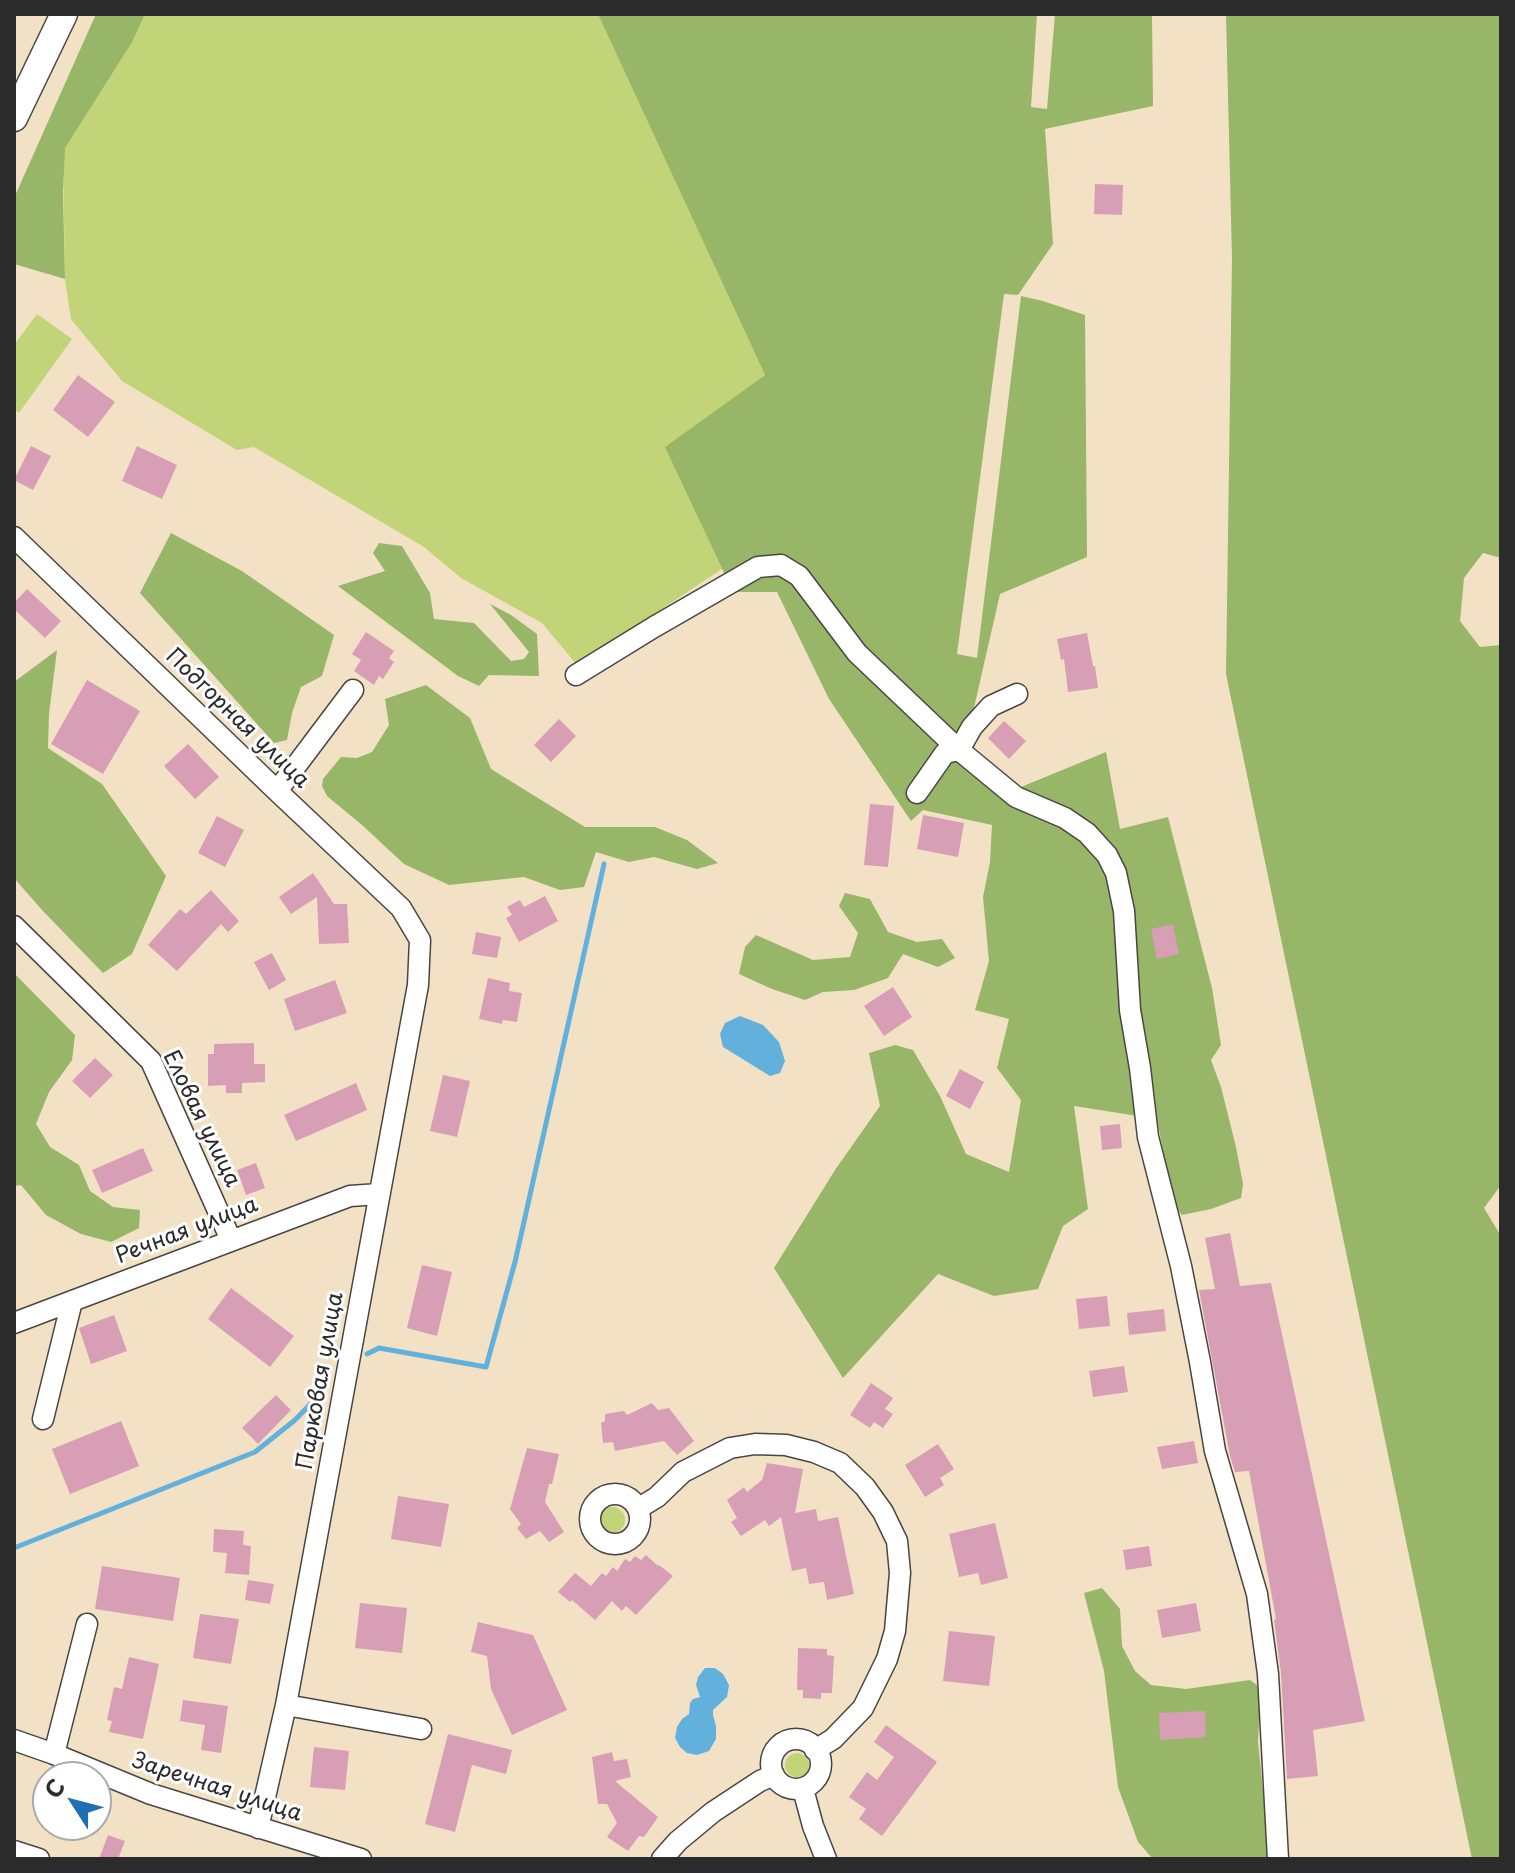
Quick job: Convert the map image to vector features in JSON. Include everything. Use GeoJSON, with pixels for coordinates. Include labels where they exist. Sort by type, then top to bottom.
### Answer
{"type":"FeatureCollection","features":[{"type":"Feature","properties":{"kind":"main road"},"geometry":{"type":"LineString","coordinates":[[14,118],[64,14]]}},
{"type":"Feature","properties":{"kind":"street","name":"Подгорная улица"},"geometry":{"type":"LineString","coordinates":[[14,537],[401,908],[420,940]]}},
{"type":"Feature","properties":{"kind":"street"},"geometry":{"type":"LineString","coordinates":[[576,675],[758,567],[781,565],[799,576],[857,653],[959,750],[1016,797],[1065,818],[1087,833],[1107,855],[1116,873],[1124,911],[1130,1010],[1148,1137],[1181,1266],[1215,1451],[1257,1594],[1268,1674],[1278,1859]]}},
{"type":"Feature","properties":{"kind":"street"},"geometry":{"type":"LineString","coordinates":[[277,791],[353,690]]}},
{"type":"Feature","properties":{"kind":"street"},"geometry":{"type":"LineString","coordinates":[[917,793],[945,753],[959,750],[972,727],[991,706],[1017,694]]}},
{"type":"Feature","properties":{"kind":"street","name":"Еловая улица"},"geometry":{"type":"LineString","coordinates":[[14,926],[151,1061],[231,1240]]}},
{"type":"Feature","properties":{"kind":"street","name":"Парковая улица"},"geometry":{"type":"LineString","coordinates":[[258,1828],[286,1705],[418,985],[420,940]]}},
{"type":"Feature","properties":{"kind":"street","name":"Речная улица"},"geometry":{"type":"LineString","coordinates":[[14,1323],[350,1196],[379,1194]]}},
{"type":"Feature","properties":{"kind":"street"},"geometry":{"type":"LineString","coordinates":[[43,1419],[72,1301]]}},
{"type":"Feature","properties":{"kind":"street"},"geometry":{"type":"LineString","coordinates":[[639,1508],[657,1497],[683,1472],[730,1448],[755,1444],[786,1445],[814,1452],[840,1463],[865,1487],[883,1512],[897,1541],[900,1573],[895,1631],[887,1659],[863,1708],[833,1739],[815,1750]]}},
{"type":"Feature","properties":{"kind":"street"},"geometry":{"type":"LineString","coordinates":[[54,1754],[87,1624]]}},
{"type":"Feature","properties":{"kind":"street"},"geometry":{"type":"LineString","coordinates":[[286,1705],[421,1729]]}},
{"type":"Feature","properties":{"kind":"street","name":"Заречная улица"},"geometry":{"type":"LineString","coordinates":[[14,1740],[151,1794],[361,1859]]}},
{"type":"Feature","properties":{"kind":"street"},"geometry":{"type":"LineString","coordinates":[[789,1740],[802,1740],[815,1750],[820,1757],[821,1771],[814,1782],[803,1789],[790,1789],[779,1783],[772,1772],[771,1758],[778,1747],[789,1740]]}},
{"type":"Feature","properties":{"kind":"street"},"geometry":{"type":"LineString","coordinates":[[662,1859],[713,1812],[774,1775]]}},
{"type":"Feature","properties":{"kind":"street"},"geometry":{"type":"LineString","coordinates":[[803,1789],[826,1859]]}},
{"type":"Feature","properties":{"kind":"street"},"geometry":{"type":"LineString","coordinates":[[14,1851],[39,1859]]}},
{"type":"Feature","properties":{"kind":"green space"},"geometry":{"type":"Polygon","coordinates":[[[96,14],[145,14],[132,42],[65,148],[65,279],[14,264],[14,198],[96,14]]]}},
{"type":"Feature","properties":{"kind":"green space"},"geometry":{"type":"Polygon","coordinates":[[[145,14],[599,14],[765,375],[666,447],[722,569],[577,665],[542,623],[461,578],[424,547],[254,447],[237,450],[122,381],[71,319],[65,279],[63,149],[145,14]]]}},
{"type":"Feature","properties":{"kind":"green space"},"geometry":{"type":"Polygon","coordinates":[[[598,14],[1037,14],[1031,107],[1047,109],[1055,14],[1152,14],[1153,106],[1045,129],[1053,244],[1018,295],[1004,294],[957,654],[977,658],[1021,296],[1085,315],[1087,557],[1000,594],[965,747],[1021,787],[1106,752],[1120,829],[1168,817],[1212,988],[1221,1045],[1211,1060],[1236,1147],[1243,1184],[1241,1198],[1182,1215],[1173,1204],[1157,1119],[1074,1106],[1088,1209],[1063,1226],[1038,1289],[994,1296],[938,1274],[843,1378],[774,1268],[835,1170],[880,1106],[869,1053],[895,1045],[913,1050],[940,1096],[966,1154],[1009,1172],[1021,1100],[997,1068],[1009,1019],[975,1010],[989,961],[983,897],[990,862],[992,825],[923,810],[911,821],[829,699],[777,592],[733,592],[665,447],[765,375],[598,14]]]}},
{"type":"Feature","properties":{"kind":"green space"},"geometry":{"type":"Polygon","coordinates":[[[1226,14],[1501,14],[1501,558],[1483,553],[1464,578],[1460,621],[1480,647],[1501,645],[1501,1185],[1484,1208],[1501,1236],[1501,1859],[1472,1859],[1226,674],[1232,258],[1226,14]]]}},
{"type":"Feature","properties":{"kind":"green space"},"geometry":{"type":"Polygon","coordinates":[[[37,314],[72,339],[19,413],[14,409],[14,345],[37,314]]]}},
{"type":"Feature","properties":{"kind":"green space"},"geometry":{"type":"Polygon","coordinates":[[[171,533],[242,571],[334,635],[322,676],[301,687],[287,740],[274,743],[140,593],[171,533]]]}},
{"type":"Feature","properties":{"kind":"green space"},"geometry":{"type":"Polygon","coordinates":[[[379,543],[402,546],[430,593],[434,619],[474,623],[511,661],[524,659],[529,652],[490,604],[537,634],[539,676],[489,675],[479,686],[458,676],[338,586],[385,571],[373,553],[379,543]]]}},
{"type":"Feature","properties":{"kind":"green space"},"geometry":{"type":"Polygon","coordinates":[[[57,650],[48,748],[102,784],[166,876],[132,954],[103,973],[14,878],[14,682],[57,650]]]}},
{"type":"Feature","properties":{"kind":"green space"},"geometry":{"type":"Polygon","coordinates":[[[426,685],[470,718],[491,769],[585,827],[655,827],[687,840],[718,863],[697,869],[654,857],[629,862],[596,852],[584,887],[560,890],[524,877],[449,885],[404,864],[327,796],[322,786],[323,779],[341,757],[357,758],[372,752],[389,725],[385,699],[426,685]]]}},
{"type":"Feature","properties":{"kind":"green space"},"geometry":{"type":"Polygon","coordinates":[[[845,893],[870,899],[888,932],[917,942],[942,939],[955,958],[938,967],[903,954],[888,978],[854,990],[823,992],[805,1000],[739,974],[745,947],[756,935],[813,960],[850,957],[858,933],[839,906],[845,893]]]}},
{"type":"Feature","properties":{"kind":"green space"},"geometry":{"type":"Polygon","coordinates":[[[14,973],[75,1035],[72,1060],[49,1092],[36,1124],[50,1147],[79,1165],[90,1191],[113,1207],[140,1210],[139,1228],[111,1242],[81,1234],[46,1215],[21,1185],[14,1186],[14,973]]]}},
{"type":"Feature","properties":{"kind":"green space"},"geometry":{"type":"Polygon","coordinates":[[[612,1507],[621,1511],[625,1520],[621,1529],[612,1533],[603,1529],[599,1520],[603,1511],[612,1507]]]}},
{"type":"Feature","properties":{"kind":"green space"},"geometry":{"type":"Polygon","coordinates":[[[1102,1588],[1120,1609],[1122,1646],[1135,1671],[1151,1685],[1186,1689],[1250,1680],[1257,1685],[1260,1701],[1258,1742],[1270,1859],[1153,1859],[1138,1842],[1118,1787],[1104,1671],[1084,1593],[1102,1588]]]}},
{"type":"Feature","properties":{"kind":"green space"},"geometry":{"type":"Polygon","coordinates":[[[797,1753],[805,1757],[809,1765],[805,1773],[797,1777],[789,1773],[785,1765],[789,1757],[797,1753]]]}},
{"type":"Feature","properties":{"kind":"water"},"geometry":{"type":"Polygon","coordinates":[[[740,1016],[763,1025],[779,1042],[785,1061],[780,1073],[770,1076],[723,1047],[720,1034],[725,1023],[740,1016]]]}},
{"type":"Feature","properties":{"kind":"water"},"geometry":{"type":"Polygon","coordinates":[[[705,1668],[715,1668],[729,1685],[727,1697],[713,1710],[716,1739],[709,1751],[697,1755],[687,1753],[675,1738],[677,1727],[689,1714],[690,1703],[700,1697],[696,1685],[705,1668]]]}},
{"type":"Feature","properties":{"kind":"building"},"geometry":{"type":"Polygon","coordinates":[[[1095,184],[1123,185],[1122,215],[1094,214],[1095,184]]]}},
{"type":"Feature","properties":{"kind":"building"},"geometry":{"type":"Polygon","coordinates":[[[78,375],[115,402],[88,437],[53,410],[78,375]]]}},
{"type":"Feature","properties":{"kind":"building"},"geometry":{"type":"Polygon","coordinates":[[[31,446],[51,456],[33,490],[14,480],[31,446]]]}},
{"type":"Feature","properties":{"kind":"building"},"geometry":{"type":"Polygon","coordinates":[[[137,446],[177,465],[162,499],[122,481],[137,446]]]}},
{"type":"Feature","properties":{"kind":"building"},"geometry":{"type":"Polygon","coordinates":[[[27,589],[61,621],[45,638],[14,609],[14,603],[27,589]]]}},
{"type":"Feature","properties":{"kind":"building"},"geometry":{"type":"Polygon","coordinates":[[[366,632],[394,651],[389,658],[394,662],[383,679],[379,676],[374,685],[354,671],[361,660],[352,654],[366,632]]]}},
{"type":"Feature","properties":{"kind":"building"},"geometry":{"type":"Polygon","coordinates":[[[1087,633],[1098,688],[1068,692],[1064,659],[1061,660],[1057,639],[1087,633]]]}},
{"type":"Feature","properties":{"kind":"building"},"geometry":{"type":"Polygon","coordinates":[[[87,680],[140,711],[103,774],[51,744],[87,680]]]}},
{"type":"Feature","properties":{"kind":"building"},"geometry":{"type":"Polygon","coordinates":[[[559,719],[576,736],[551,762],[534,745],[559,719]]]}},
{"type":"Feature","properties":{"kind":"building"},"geometry":{"type":"Polygon","coordinates":[[[1004,721],[1026,741],[1009,759],[988,738],[1004,721]]]}},
{"type":"Feature","properties":{"kind":"building"},"geometry":{"type":"Polygon","coordinates":[[[188,744],[219,777],[195,799],[164,766],[188,744]]]}},
{"type":"Feature","properties":{"kind":"building"},"geometry":{"type":"Polygon","coordinates":[[[870,804],[894,806],[888,867],[864,865],[870,804]]]}},
{"type":"Feature","properties":{"kind":"building"},"geometry":{"type":"Polygon","coordinates":[[[923,815],[964,823],[958,857],[917,849],[923,815]]]}},
{"type":"Feature","properties":{"kind":"building"},"geometry":{"type":"Polygon","coordinates":[[[217,816],[244,830],[225,867],[198,853],[217,816]]]}},
{"type":"Feature","properties":{"kind":"building"},"geometry":{"type":"Polygon","coordinates":[[[313,873],[334,904],[347,904],[349,943],[319,944],[317,897],[291,914],[279,897],[313,873]]]}},
{"type":"Feature","properties":{"kind":"building"},"geometry":{"type":"Polygon","coordinates":[[[211,890],[239,921],[228,932],[221,924],[177,971],[148,945],[180,909],[186,914],[211,890]]]}},
{"type":"Feature","properties":{"kind":"building"},"geometry":{"type":"Polygon","coordinates":[[[545,896],[558,921],[519,942],[506,918],[512,915],[507,907],[520,900],[524,907],[545,896]]]}},
{"type":"Feature","properties":{"kind":"building"},"geometry":{"type":"Polygon","coordinates":[[[1173,924],[1179,954],[1157,959],[1151,929],[1173,924]]]}},
{"type":"Feature","properties":{"kind":"building"},"geometry":{"type":"Polygon","coordinates":[[[476,932],[501,937],[497,958],[472,954],[476,932]]]}},
{"type":"Feature","properties":{"kind":"building"},"geometry":{"type":"Polygon","coordinates":[[[272,953],[286,980],[269,990],[254,962],[272,953]]]}},
{"type":"Feature","properties":{"kind":"building"},"geometry":{"type":"Polygon","coordinates":[[[488,978],[510,983],[509,991],[522,993],[517,1022],[503,1020],[502,1024],[479,1019],[488,978]]]}},
{"type":"Feature","properties":{"kind":"building"},"geometry":{"type":"Polygon","coordinates":[[[335,980],[347,1013],[295,1031],[284,999],[335,980]]]}},
{"type":"Feature","properties":{"kind":"building"},"geometry":{"type":"Polygon","coordinates":[[[893,987],[912,1017],[884,1036],[864,1006],[893,987]]]}},
{"type":"Feature","properties":{"kind":"building"},"geometry":{"type":"Polygon","coordinates":[[[254,1043],[254,1064],[265,1064],[265,1082],[242,1083],[242,1093],[226,1093],[226,1085],[208,1086],[208,1054],[214,1054],[214,1044],[254,1043]]]}},
{"type":"Feature","properties":{"kind":"building"},"geometry":{"type":"Polygon","coordinates":[[[95,1058],[113,1075],[90,1098],[72,1081],[95,1058]]]}},
{"type":"Feature","properties":{"kind":"building"},"geometry":{"type":"Polygon","coordinates":[[[960,1069],[984,1082],[970,1109],[946,1096],[960,1069]]]}},
{"type":"Feature","properties":{"kind":"building"},"geometry":{"type":"Polygon","coordinates":[[[443,1075],[470,1081],[457,1137],[430,1131],[443,1075]]]}},
{"type":"Feature","properties":{"kind":"building"},"geometry":{"type":"Polygon","coordinates":[[[356,1083],[367,1110],[296,1141],[284,1115],[356,1083]]]}},
{"type":"Feature","properties":{"kind":"building"},"geometry":{"type":"Polygon","coordinates":[[[1120,1124],[1122,1148],[1102,1150],[1100,1126],[1120,1124]]]}},
{"type":"Feature","properties":{"kind":"building"},"geometry":{"type":"Polygon","coordinates":[[[143,1148],[153,1171],[102,1193],[92,1170],[143,1148]]]}},
{"type":"Feature","properties":{"kind":"building"},"geometry":{"type":"Polygon","coordinates":[[[256,1163],[265,1188],[246,1195],[237,1170],[256,1163]]]}},
{"type":"Feature","properties":{"kind":"building"},"geometry":{"type":"Polygon","coordinates":[[[1230,1233],[1240,1286],[1271,1283],[1365,1721],[1313,1730],[1318,1776],[1287,1779],[1276,1619],[1249,1471],[1235,1472],[1230,1456],[1199,1290],[1215,1289],[1205,1238],[1230,1233]]]}},
{"type":"Feature","properties":{"kind":"building"},"geometry":{"type":"Polygon","coordinates":[[[422,1265],[452,1272],[437,1336],[407,1328],[422,1265]]]}},
{"type":"Feature","properties":{"kind":"building"},"geometry":{"type":"Polygon","coordinates":[[[231,1288],[294,1336],[270,1367],[208,1319],[231,1288]]]}},
{"type":"Feature","properties":{"kind":"building"},"geometry":{"type":"Polygon","coordinates":[[[1107,1296],[1110,1326],[1079,1329],[1076,1299],[1107,1296]]]}},
{"type":"Feature","properties":{"kind":"building"},"geometry":{"type":"Polygon","coordinates":[[[1164,1309],[1166,1331],[1129,1335],[1127,1313],[1164,1309]]]}},
{"type":"Feature","properties":{"kind":"building"},"geometry":{"type":"Polygon","coordinates":[[[114,1315],[127,1351],[91,1364],[79,1328],[114,1315]]]}},
{"type":"Feature","properties":{"kind":"building"},"geometry":{"type":"Polygon","coordinates":[[[1124,1366],[1128,1392],[1093,1397],[1089,1371],[1124,1366]]]}},
{"type":"Feature","properties":{"kind":"building"},"geometry":{"type":"Polygon","coordinates":[[[871,1383],[893,1398],[885,1409],[893,1414],[883,1428],[874,1422],[870,1428],[850,1415],[871,1383]]]}},
{"type":"Feature","properties":{"kind":"building"},"geometry":{"type":"Polygon","coordinates":[[[276,1395],[291,1410],[258,1444],[242,1428],[276,1395]]]}},
{"type":"Feature","properties":{"kind":"building"},"geometry":{"type":"Polygon","coordinates":[[[652,1403],[658,1410],[669,1408],[694,1441],[677,1455],[664,1441],[615,1451],[613,1442],[603,1443],[601,1423],[605,1421],[605,1414],[624,1411],[627,1415],[652,1403]]]}},
{"type":"Feature","properties":{"kind":"building"},"geometry":{"type":"Polygon","coordinates":[[[121,1421],[139,1466],[70,1494],[52,1449],[121,1421]]]}},
{"type":"Feature","properties":{"kind":"building"},"geometry":{"type":"Polygon","coordinates":[[[1194,1441],[1198,1463],[1162,1469],[1157,1447],[1194,1441]]]}},
{"type":"Feature","properties":{"kind":"building"},"geometry":{"type":"Polygon","coordinates":[[[938,1444],[954,1469],[940,1478],[944,1485],[925,1497],[905,1465],[938,1444]]]}},
{"type":"Feature","properties":{"kind":"building"},"geometry":{"type":"Polygon","coordinates":[[[527,1448],[559,1454],[545,1502],[564,1532],[549,1542],[540,1531],[526,1539],[517,1528],[521,1524],[510,1509],[527,1448]]]}},
{"type":"Feature","properties":{"kind":"building"},"geometry":{"type":"Polygon","coordinates":[[[767,1463],[803,1469],[795,1513],[816,1509],[818,1521],[838,1517],[854,1594],[827,1600],[824,1582],[809,1584],[806,1568],[792,1571],[781,1517],[769,1526],[765,1520],[741,1536],[731,1522],[737,1518],[727,1500],[744,1487],[747,1492],[762,1480],[767,1463]]]}},
{"type":"Feature","properties":{"kind":"building"},"geometry":{"type":"Polygon","coordinates":[[[398,1496],[449,1504],[441,1547],[391,1539],[398,1496]]]}},
{"type":"Feature","properties":{"kind":"building"},"geometry":{"type":"Polygon","coordinates":[[[995,1523],[1008,1578],[981,1585],[978,1573],[959,1577],[949,1534],[995,1523]]]}},
{"type":"Feature","properties":{"kind":"building"},"geometry":{"type":"Polygon","coordinates":[[[214,1529],[244,1531],[243,1545],[251,1546],[249,1575],[225,1573],[227,1553],[213,1552],[214,1529]]]}},
{"type":"Feature","properties":{"kind":"building"},"geometry":{"type":"Polygon","coordinates":[[[1149,1546],[1152,1566],[1126,1570],[1123,1550],[1149,1546]]]}},
{"type":"Feature","properties":{"kind":"building"},"geometry":{"type":"Polygon","coordinates":[[[646,1555],[673,1576],[636,1615],[626,1606],[622,1611],[612,1601],[595,1620],[558,1592],[575,1573],[591,1586],[602,1573],[606,1576],[613,1567],[617,1571],[625,1559],[630,1562],[635,1556],[641,1560],[646,1555]]]}},
{"type":"Feature","properties":{"kind":"building"},"geometry":{"type":"Polygon","coordinates":[[[102,1566],[180,1578],[173,1621],[95,1609],[102,1566]]]}},
{"type":"Feature","properties":{"kind":"building"},"geometry":{"type":"Polygon","coordinates":[[[248,1580],[274,1584],[270,1604],[245,1600],[248,1580]]]}},
{"type":"Feature","properties":{"kind":"building"},"geometry":{"type":"Polygon","coordinates":[[[360,1603],[407,1608],[402,1653],[355,1648],[360,1603]]]}},
{"type":"Feature","properties":{"kind":"building"},"geometry":{"type":"Polygon","coordinates":[[[1196,1603],[1201,1631],[1162,1638],[1157,1610],[1196,1603]]]}},
{"type":"Feature","properties":{"kind":"building"},"geometry":{"type":"Polygon","coordinates":[[[200,1614],[239,1619],[231,1664],[193,1658],[200,1614]]]}},
{"type":"Feature","properties":{"kind":"building"},"geometry":{"type":"Polygon","coordinates":[[[478,1622],[533,1635],[567,1710],[512,1735],[491,1689],[487,1656],[471,1652],[478,1622]]]}},
{"type":"Feature","properties":{"kind":"building"},"geometry":{"type":"Polygon","coordinates":[[[949,1631],[995,1636],[989,1686],[943,1681],[949,1631]]]}},
{"type":"Feature","properties":{"kind":"building"},"geometry":{"type":"Polygon","coordinates":[[[798,1648],[827,1649],[827,1655],[834,1656],[832,1693],[821,1693],[821,1699],[803,1698],[803,1690],[797,1690],[798,1648]]]}},
{"type":"Feature","properties":{"kind":"building"},"geometry":{"type":"Polygon","coordinates":[[[129,1657],[159,1664],[143,1739],[109,1732],[112,1721],[107,1720],[114,1687],[122,1689],[129,1657]]]}},
{"type":"Feature","properties":{"kind":"building"},"geometry":{"type":"Polygon","coordinates":[[[183,1700],[228,1706],[221,1753],[201,1750],[205,1725],[180,1721],[183,1700]]]}},
{"type":"Feature","properties":{"kind":"building"},"geometry":{"type":"Polygon","coordinates":[[[1205,1711],[1206,1737],[1160,1740],[1159,1713],[1205,1711]]]}},
{"type":"Feature","properties":{"kind":"building"},"geometry":{"type":"Polygon","coordinates":[[[886,1725],[937,1762],[882,1836],[859,1819],[866,1809],[849,1797],[867,1772],[877,1780],[894,1757],[874,1742],[886,1725]]]}},
{"type":"Feature","properties":{"kind":"building"},"geometry":{"type":"Polygon","coordinates":[[[448,1734],[512,1750],[506,1774],[472,1765],[455,1832],[425,1824],[448,1734]]]}},
{"type":"Feature","properties":{"kind":"building"},"geometry":{"type":"Polygon","coordinates":[[[314,1747],[349,1751],[345,1790],[310,1787],[314,1747]]]}},
{"type":"Feature","properties":{"kind":"building"},"geometry":{"type":"Polygon","coordinates":[[[612,1752],[614,1761],[627,1759],[631,1777],[615,1781],[658,1817],[644,1837],[639,1836],[628,1851],[607,1837],[617,1823],[607,1804],[598,1804],[592,1757],[612,1752]]]}},
{"type":"Feature","properties":{"kind":"building"},"geometry":{"type":"Polygon","coordinates":[[[112,1836],[125,1841],[118,1859],[99,1859],[106,1841],[112,1841],[112,1836]]]}},
{"type":"Feature","properties":{"kind":"waterway"},"geometry":{"type":"LineString","coordinates":[[367,1354],[379,1348],[486,1367],[515,1262],[604,864]]}},
{"type":"Feature","properties":{"kind":"waterway"},"geometry":{"type":"LineString","coordinates":[[14,1548],[255,1452],[295,1420],[321,1393]]}}]}
